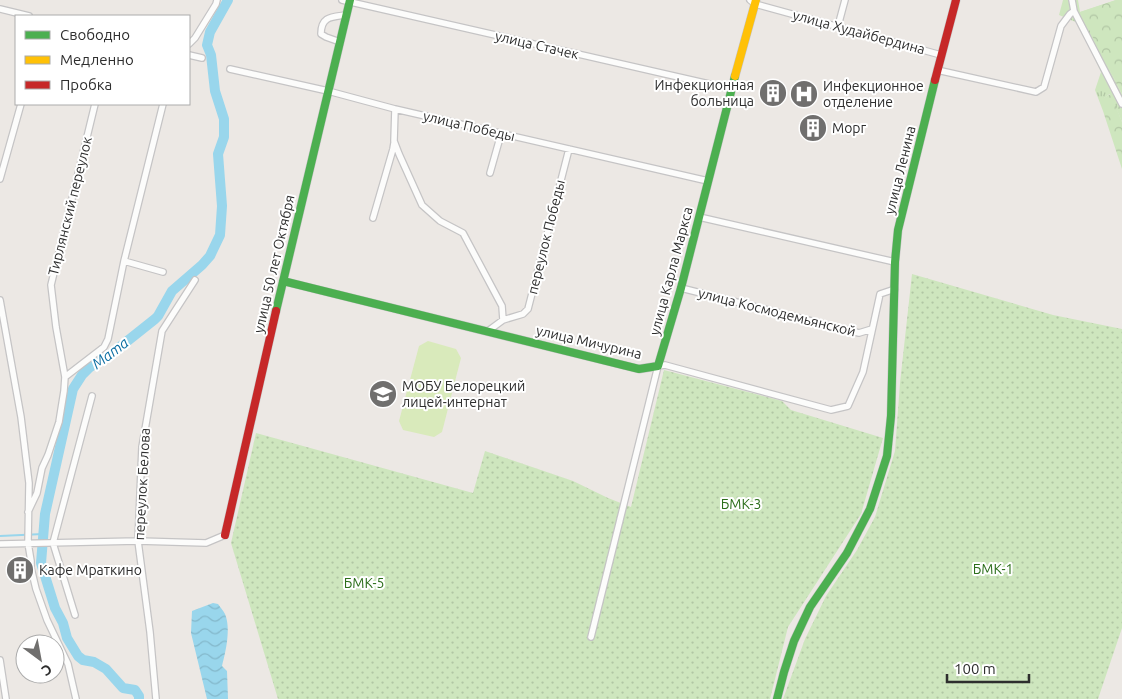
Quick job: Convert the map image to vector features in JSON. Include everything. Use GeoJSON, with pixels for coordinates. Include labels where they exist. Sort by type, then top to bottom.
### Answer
{"type":"FeatureCollection","features":[{"type":"Feature","properties":{"kind":"street"},"geometry":{"type":"LineString","coordinates":[[190,43],[196,38],[217,0]]}},
{"type":"Feature","properties":{"kind":"street"},"geometry":{"type":"LineString","coordinates":[[838,26],[845,0]]}},
{"type":"Feature","properties":{"kind":"street","name":"улица Ленина"},"geometry":{"type":"LineString","coordinates":[[776,699],[794,641],[810,607],[847,553],[870,509],[887,456],[891,416],[895,262],[898,230],[956,0]]}},
{"type":"Feature","properties":{"kind":"street"},"geometry":{"type":"LineString","coordinates":[[1072,0],[1074,11],[1122,104]]}},
{"type":"Feature","properties":{"kind":"street","name":"улица 50 лет Октября"},"geometry":{"type":"LineString","coordinates":[[225,534],[340,42],[347,1]]}},
{"type":"Feature","properties":{"kind":"street","name":"улица Стачек"},"geometry":{"type":"LineString","coordinates":[[347,1],[731,90]]}},
{"type":"Feature","properties":{"kind":"street","name":"улица Худайбердина"},"geometry":{"type":"LineString","coordinates":[[753,1],[941,55]]}},
{"type":"Feature","properties":{"kind":"street","name":"улица Карла Маркса"},"geometry":{"type":"LineString","coordinates":[[591,636],[658,366],[681,288],[753,1]]}},
{"type":"Feature","properties":{"kind":"street"},"geometry":{"type":"LineString","coordinates":[[0,9],[24,15]]}},
{"type":"Feature","properties":{"kind":"street"},"geometry":{"type":"LineString","coordinates":[[937,70],[1036,92],[1044,87],[1061,26],[1074,11]]}},
{"type":"Feature","properties":{"kind":"street"},"geometry":{"type":"LineString","coordinates":[[340,42],[321,34],[321,26],[325,20],[346,15]]}},
{"type":"Feature","properties":{"kind":"street"},"geometry":{"type":"LineString","coordinates":[[190,55],[202,58]]}},
{"type":"Feature","properties":{"kind":"street","name":"улица Победы"},"geometry":{"type":"LineString","coordinates":[[230,69],[708,181]]}},
{"type":"Feature","properties":{"kind":"street"},"geometry":{"type":"LineString","coordinates":[[0,179],[21,105]]}},
{"type":"Feature","properties":{"kind":"street","name":"Тирлянский переулок"},"geometry":{"type":"LineString","coordinates":[[28,512],[37,493],[42,468],[59,422],[65,377],[51,285],[95,105]]}},
{"type":"Feature","properties":{"kind":"street"},"geometry":{"type":"LineString","coordinates":[[65,377],[104,347],[108,339],[124,261],[163,105]]}},
{"type":"Feature","properties":{"kind":"street"},"geometry":{"type":"LineString","coordinates":[[373,218],[393,149],[395,109]]}},
{"type":"Feature","properties":{"kind":"street"},"geometry":{"type":"LineString","coordinates":[[490,173],[501,134]]}},
{"type":"Feature","properties":{"kind":"street"},"geometry":{"type":"LineString","coordinates":[[394,141],[422,205],[440,221],[463,234],[502,306],[503,320]]}},
{"type":"Feature","properties":{"kind":"street","name":"переулок Победы"},"geometry":{"type":"LineString","coordinates":[[488,331],[503,320],[523,314],[528,308],[569,149]]}},
{"type":"Feature","properties":{"kind":"street"},"geometry":{"type":"LineString","coordinates":[[699,217],[895,262]]}},
{"type":"Feature","properties":{"kind":"street"},"geometry":{"type":"LineString","coordinates":[[124,261],[162,272]]}},
{"type":"Feature","properties":{"kind":"street","name":"переулок Белова"},"geometry":{"type":"LineString","coordinates":[[156,699],[150,632],[138,541],[142,447],[162,331],[196,280]]}},
{"type":"Feature","properties":{"kind":"street","name":"улица Мичурина"},"geometry":{"type":"LineString","coordinates":[[283,282],[639,369],[665,365],[831,410],[848,406],[863,372],[880,294],[895,289]]}},
{"type":"Feature","properties":{"kind":"street","name":"улица Космодемьянской"},"geometry":{"type":"LineString","coordinates":[[681,288],[859,333],[872,329]]}},
{"type":"Feature","properties":{"kind":"street"},"geometry":{"type":"LineString","coordinates":[[0,300],[21,417],[29,483],[28,541],[36,588],[47,620],[68,664],[76,699]]}},
{"type":"Feature","properties":{"kind":"street"},"geometry":{"type":"LineString","coordinates":[[74,615],[54,543],[92,396]]}},
{"type":"Feature","properties":{"kind":"street"},"geometry":{"type":"LineString","coordinates":[[0,544],[28,541],[54,543],[138,541],[206,543],[225,534]]}},
{"type":"Feature","properties":{"kind":"street"},"geometry":{"type":"LineString","coordinates":[[0,660],[6,699]]}},
{"type":"Feature","properties":{"kind":"green space"},"geometry":{"type":"Polygon","coordinates":[[[1063,0],[1078,0],[1080,12],[1116,0],[1122,0],[1107,64],[1122,94],[1122,122],[1110,94],[1104,98],[1103,111],[1095,90],[1101,72],[1078,23],[1059,15],[1063,0]]]}},
{"type":"Feature","properties":{"kind":"green space"},"geometry":{"type":"Polygon","coordinates":[[[1116,0],[1122,0],[1122,94],[1080,12],[1116,0]]]}},
{"type":"Feature","properties":{"kind":"green space"},"geometry":{"type":"Polygon","coordinates":[[[1111,94],[1122,122],[1122,169],[1103,111],[1103,98],[1111,94]]]}},
{"type":"Feature","properties":{"kind":"green space","name":"БМК-1"},"geometry":{"type":"Polygon","coordinates":[[[912,274],[1053,315],[1122,329],[1122,628],[1098,699],[783,699],[805,639],[826,596],[857,550],[875,517],[895,451],[900,383],[912,274]]]}},
{"type":"Feature","properties":{"kind":"green space"},"geometry":{"type":"Polygon","coordinates":[[[428,341],[456,349],[461,358],[442,432],[434,437],[403,430],[399,421],[419,346],[428,341]]]}},
{"type":"Feature","properties":{"kind":"green space"},"geometry":{"type":"Polygon","coordinates":[[[664,370],[782,401],[791,410],[883,438],[861,514],[788,627],[770,699],[278,699],[231,543],[256,433],[473,493],[485,451],[573,481],[631,507],[664,370]]]}},
{"type":"Feature","properties":{"kind":"water"},"geometry":{"type":"Polygon","coordinates":[[[213,603],[218,604],[224,613],[228,626],[222,666],[227,671],[228,699],[207,699],[191,633],[192,611],[213,603]]]}},
{"type":"Feature","properties":{"kind":"waterway","name":"Мата"},"geometry":{"type":"LineString","coordinates":[[139,699],[135,690],[123,688],[106,669],[94,662],[83,660],[78,656],[67,638],[63,623],[55,608],[41,563],[45,514],[73,389],[89,368],[106,358],[158,316],[172,291],[210,256],[220,235],[222,206],[218,154],[224,137],[224,119],[215,91],[211,55],[207,45],[210,32],[228,0]]}},
{"type":"Feature","properties":{"kind":"waterway"},"geometry":{"type":"LineString","coordinates":[[0,536],[43,534]]}},
{"type":"Feature","properties":{"kind":"traffic: fast"},"geometry":{"type":"LineString","coordinates":[[276,311],[350,0]]}},
{"type":"Feature","properties":{"kind":"traffic: fast"},"geometry":{"type":"LineString","coordinates":[[283,281],[639,369],[658,366],[681,288],[735,76]]}},
{"type":"Feature","properties":{"kind":"traffic: fast"},"geometry":{"type":"LineString","coordinates":[[777,699],[794,641],[810,607],[847,553],[870,509],[887,456],[891,416],[895,262],[898,230],[935,80]]}},
{"type":"Feature","properties":{"kind":"traffic: slow"},"geometry":{"type":"LineString","coordinates":[[735,76],[756,0]]}},
{"type":"Feature","properties":{"kind":"traffic: jam"},"geometry":{"type":"LineString","coordinates":[[935,80],[956,0]]}},
{"type":"Feature","properties":{"kind":"traffic: jam"},"geometry":{"type":"LineString","coordinates":[[225,535],[276,311]]}},
{"type":"Feature","properties":{"kind":"place","name":"Инфекционная больница"},"geometry":{"type":"Point","coordinates":[773,93]}},
{"type":"Feature","properties":{"kind":"place","name":"Инфекционное отделение"},"geometry":{"type":"Point","coordinates":[804,94]}},
{"type":"Feature","properties":{"kind":"place","name":"Морг"},"geometry":{"type":"Point","coordinates":[813,128]}},
{"type":"Feature","properties":{"kind":"place","name":"МОБУ Белорецкий лицей-интернат"},"geometry":{"type":"Point","coordinates":[383,394]}},
{"type":"Feature","properties":{"kind":"place","name":"Кафе Мраткино"},"geometry":{"type":"Point","coordinates":[20,570]}},
{"type":"Feature","properties":{"kind":"park label","name":"БМК-3"},"geometry":{"type":"Point","coordinates":[741,504]}},
{"type":"Feature","properties":{"kind":"park label","name":"БМК-5"},"geometry":{"type":"Point","coordinates":[364,583]}}]}
